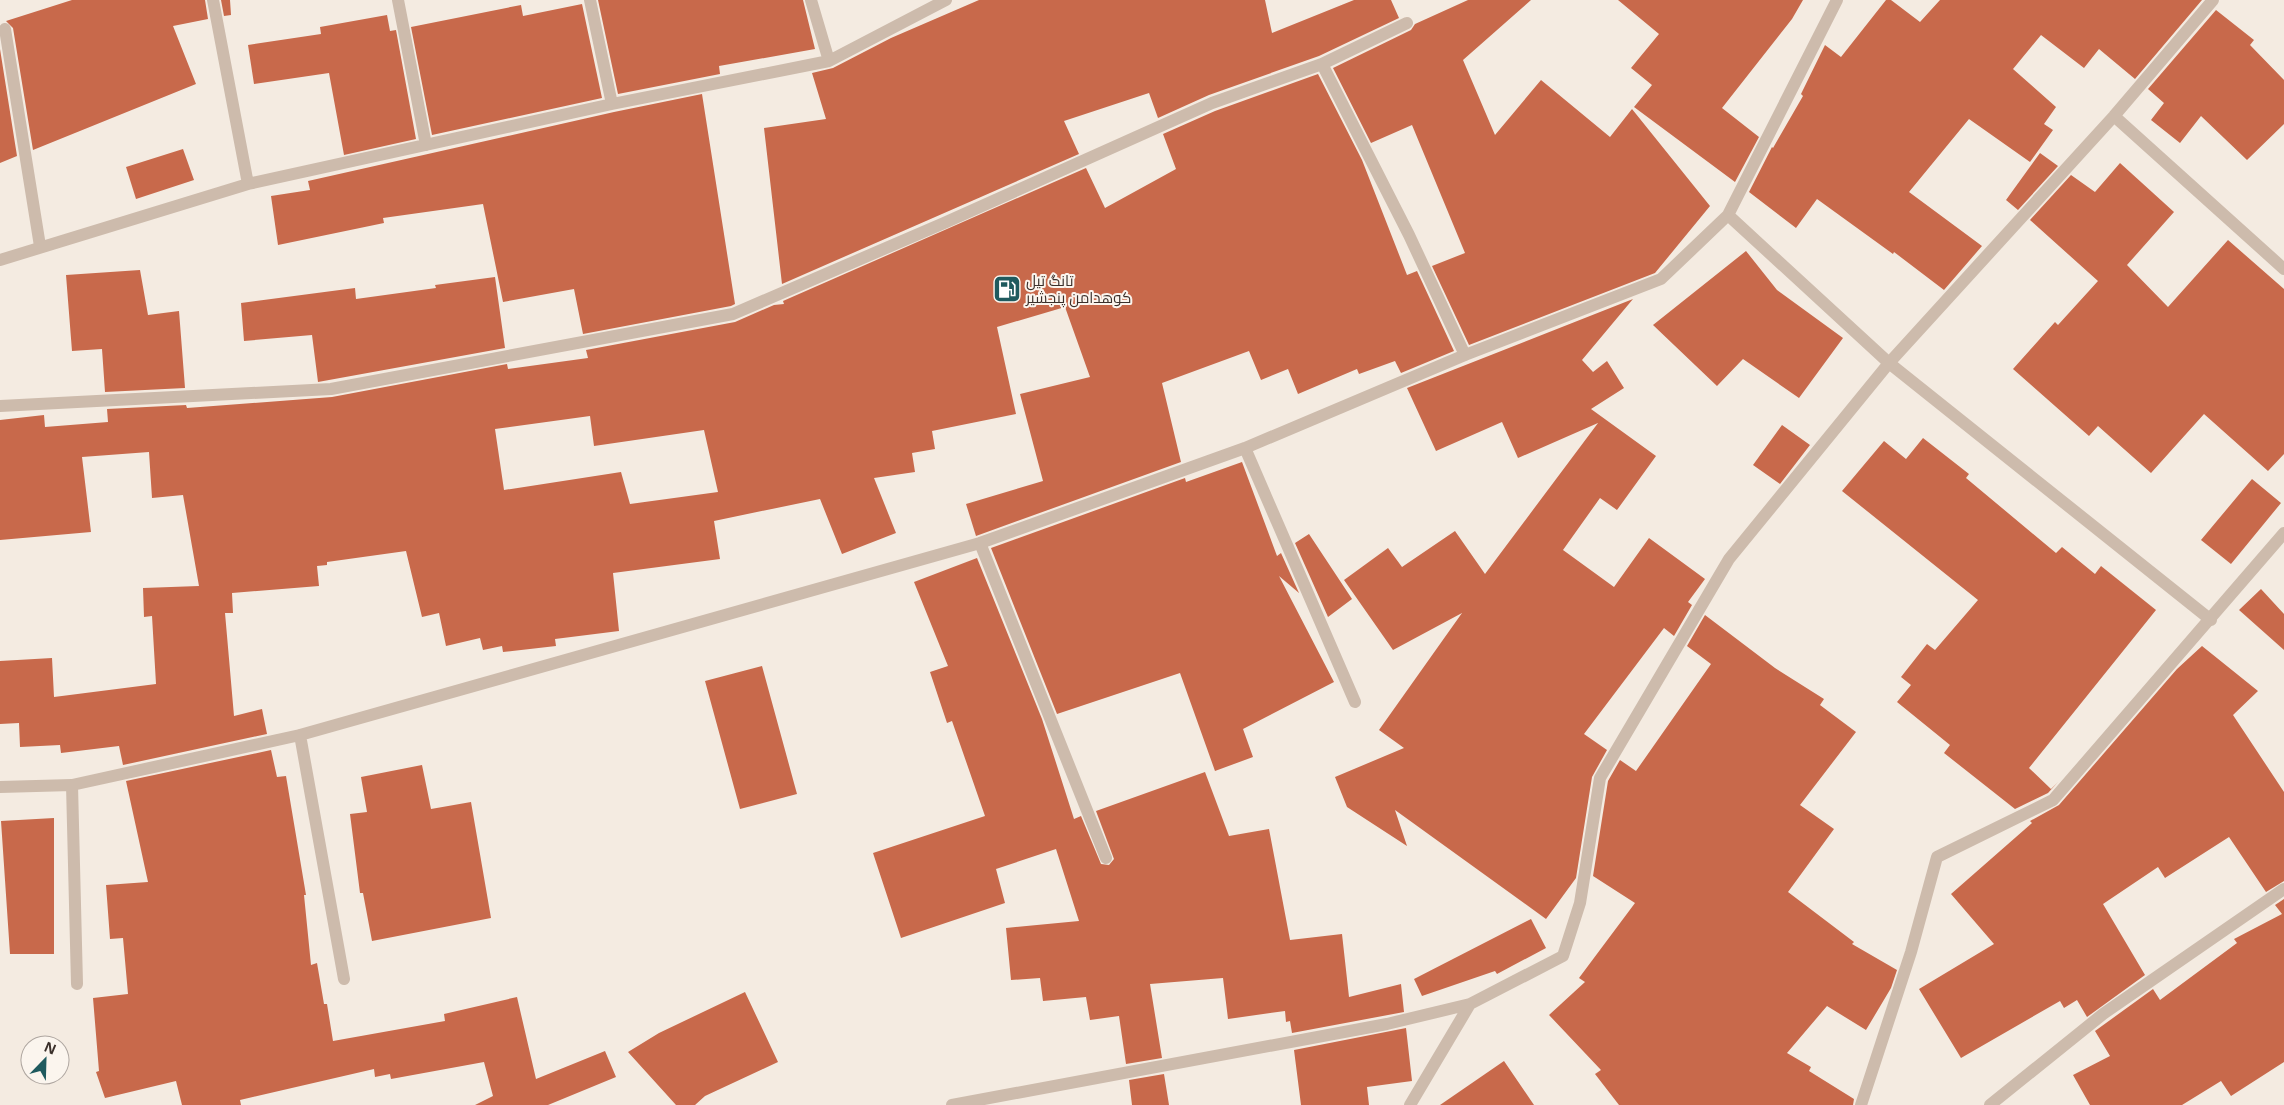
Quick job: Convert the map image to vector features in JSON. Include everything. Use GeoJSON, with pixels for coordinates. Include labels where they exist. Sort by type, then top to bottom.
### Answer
{"type":"FeatureCollection","features":[{"type":"Feature","properties":{"kind":"street"},"geometry":{"type":"LineString","coordinates":[[213,0],[248,184]]}},
{"type":"Feature","properties":{"kind":"street"},"geometry":{"type":"LineString","coordinates":[[398,0],[426,145]]}},
{"type":"Feature","properties":{"kind":"street"},"geometry":{"type":"LineString","coordinates":[[590,0],[612,104]]}},
{"type":"Feature","properties":{"kind":"street"},"geometry":{"type":"LineString","coordinates":[[811,0],[829,61]]}},
{"type":"Feature","properties":{"kind":"street"},"geometry":{"type":"LineString","coordinates":[[0,260],[40,246],[248,184],[612,104],[829,61],[946,0]]}},
{"type":"Feature","properties":{"kind":"street"},"geometry":{"type":"LineString","coordinates":[[0,787],[72,785],[300,735],[980,543],[1245,448],[1465,355],[1661,279],[1728,215],[1837,0]]}},
{"type":"Feature","properties":{"kind":"street"},"geometry":{"type":"LineString","coordinates":[[952,1105],[1386,1024],[1470,1004],[1563,956],[1580,903],[1600,778],[1729,559],[1889,363],[2114,116],[2212,0]]}},
{"type":"Feature","properties":{"kind":"street"},"geometry":{"type":"LineString","coordinates":[[0,406],[331,388],[733,314],[944,223],[1212,103],[1322,64],[1408,23]]}},
{"type":"Feature","properties":{"kind":"street"},"geometry":{"type":"LineString","coordinates":[[5,28],[40,246]]}},
{"type":"Feature","properties":{"kind":"street"},"geometry":{"type":"LineString","coordinates":[[1322,64],[1409,235],[1465,355]]}},
{"type":"Feature","properties":{"kind":"street"},"geometry":{"type":"LineString","coordinates":[[2114,116],[2284,268]]}},
{"type":"Feature","properties":{"kind":"street"},"geometry":{"type":"LineString","coordinates":[[1728,215],[1889,363],[2211,620]]}},
{"type":"Feature","properties":{"kind":"street"},"geometry":{"type":"LineString","coordinates":[[1245,448],[1354,702]]}},
{"type":"Feature","properties":{"kind":"street"},"geometry":{"type":"LineString","coordinates":[[1861,1105],[1911,952],[1937,857],[2054,800],[2284,533]]}},
{"type":"Feature","properties":{"kind":"street"},"geometry":{"type":"LineString","coordinates":[[980,543],[1106,858]]}},
{"type":"Feature","properties":{"kind":"street"},"geometry":{"type":"LineString","coordinates":[[300,735],[344,979]]}},
{"type":"Feature","properties":{"kind":"street"},"geometry":{"type":"LineString","coordinates":[[72,785],[77,984]]}},
{"type":"Feature","properties":{"kind":"street"},"geometry":{"type":"LineString","coordinates":[[1990,1105],[2103,1014],[2284,889]]}},
{"type":"Feature","properties":{"kind":"street"},"geometry":{"type":"LineString","coordinates":[[1410,1105],[1470,1004]]}},
{"type":"Feature","properties":{"kind":"building"},"geometry":{"type":"Polygon","coordinates":[[[72,0],[205,0],[208,19],[173,26],[196,84],[33,150],[13,28],[6,21],[72,0]]]}},
{"type":"Feature","properties":{"kind":"building"},"geometry":{"type":"Polygon","coordinates":[[[221,0],[230,0],[231,15],[224,16],[221,0]]]}},
{"type":"Feature","properties":{"kind":"building"},"geometry":{"type":"Polygon","coordinates":[[[598,0],[803,0],[815,49],[719,66],[720,74],[618,94],[598,0]]]}},
{"type":"Feature","properties":{"kind":"building"},"geometry":{"type":"Polygon","coordinates":[[[979,0],[1265,0],[1272,33],[1354,0],[1391,0],[1399,18],[1319,56],[1209,95],[1158,118],[1149,93],[1064,121],[1079,154],[782,284],[764,128],[826,119],[812,73],[833,68],[891,38],[979,0]]]}},
{"type":"Feature","properties":{"kind":"building"},"geometry":{"type":"Polygon","coordinates":[[[1468,0],[1531,0],[1463,60],[1495,135],[1541,80],[1610,137],[1632,109],[1710,206],[1655,273],[1469,345],[1432,266],[1465,253],[1412,125],[1371,143],[1333,68],[1411,30],[1415,24],[1468,0]]]}},
{"type":"Feature","properties":{"kind":"building"},"geometry":{"type":"Polygon","coordinates":[[[1618,0],[1803,0],[1792,19],[1722,108],[1759,137],[1735,182],[1634,107],[1652,85],[1631,68],[1659,34],[1618,0]]]}},
{"type":"Feature","properties":{"kind":"building"},"geometry":{"type":"Polygon","coordinates":[[[1886,0],[1891,0],[1920,22],[1940,0],[2202,0],[2135,79],[2099,49],[2084,68],[2041,35],[2013,69],[2056,107],[2044,124],[2053,130],[2030,162],[1969,119],[1909,192],[1982,246],[1944,290],[1894,252],[1893,254],[1817,199],[1796,228],[1749,192],[1772,147],[1803,96],[1801,94],[1825,45],[1841,57],[1886,0]]]}},
{"type":"Feature","properties":{"kind":"building"},"geometry":{"type":"Polygon","coordinates":[[[582,4],[602,98],[432,135],[411,27],[521,5],[523,16],[582,4]]]}},
{"type":"Feature","properties":{"kind":"building"},"geometry":{"type":"Polygon","coordinates":[[[2216,10],[2254,40],[2250,45],[2284,80],[2284,124],[2247,160],[2201,116],[2180,143],[2151,120],[2164,103],[2148,89],[2216,10]]]}},
{"type":"Feature","properties":{"kind":"building"},"geometry":{"type":"Polygon","coordinates":[[[387,15],[390,31],[396,30],[416,139],[344,155],[329,73],[254,84],[248,45],[321,34],[320,27],[387,15]]]}},
{"type":"Feature","properties":{"kind":"building"},"geometry":{"type":"Polygon","coordinates":[[[0,49],[17,156],[0,163],[0,49]]]}},
{"type":"Feature","properties":{"kind":"building"},"geometry":{"type":"Polygon","coordinates":[[[1318,74],[1362,160],[1407,275],[1417,271],[1454,351],[1401,373],[1395,361],[1359,374],[1357,369],[1298,394],[1288,369],[1261,380],[1249,351],[1162,383],[1181,462],[976,536],[966,504],[1043,481],[1020,394],[1090,377],[1065,307],[997,327],[1016,414],[932,431],[935,449],[912,453],[915,472],[874,478],[896,533],[842,554],[820,499],[714,521],[720,559],[613,573],[619,631],[555,639],[556,646],[503,652],[502,646],[483,650],[480,638],[446,646],[439,613],[422,617],[406,551],[327,562],[327,565],[317,566],[319,586],[232,593],[233,613],[225,613],[234,716],[262,709],[267,734],[123,765],[119,746],[61,753],[60,745],[20,747],[19,723],[0,724],[0,661],[52,658],[54,697],[156,684],[152,616],[144,617],[143,588],[199,586],[183,495],[152,498],[149,452],[82,457],[91,532],[0,540],[0,420],[44,415],[45,427],[108,422],[107,409],[186,405],[187,408],[332,397],[507,364],[508,369],[588,358],[586,350],[735,322],[774,305],[784,304],[783,301],[1086,168],[1105,208],[1176,169],[1163,134],[1215,111],[1318,74]],[[590,416],[495,429],[504,490],[621,472],[630,504],[718,492],[704,430],[594,446],[590,416]]]}},
{"type":"Feature","properties":{"kind":"building"},"geometry":{"type":"Polygon","coordinates":[[[702,94],[735,304],[731,306],[583,334],[574,289],[503,302],[483,204],[383,218],[384,223],[278,245],[271,196],[310,190],[308,181],[702,94]]]}},
{"type":"Feature","properties":{"kind":"building"},"geometry":{"type":"Polygon","coordinates":[[[183,149],[194,180],[136,199],[126,167],[183,149]]]}},
{"type":"Feature","properties":{"kind":"building"},"geometry":{"type":"Polygon","coordinates":[[[2040,153],[2058,166],[2018,210],[2006,200],[2040,153]]]}},
{"type":"Feature","properties":{"kind":"building"},"geometry":{"type":"Polygon","coordinates":[[[2120,163],[2174,212],[2127,265],[2168,307],[2228,240],[2284,289],[2284,454],[2268,471],[2204,414],[2151,473],[2098,426],[2089,436],[2013,369],[2055,322],[2058,325],[2098,281],[2030,220],[2071,175],[2095,192],[2120,163]]]}},
{"type":"Feature","properties":{"kind":"building"},"geometry":{"type":"Polygon","coordinates":[[[1746,251],[1777,290],[1843,338],[1799,398],[1743,359],[1717,386],[1653,325],[1746,251]]]}},
{"type":"Feature","properties":{"kind":"building"},"geometry":{"type":"Polygon","coordinates":[[[140,270],[148,315],[179,311],[185,388],[105,392],[102,349],[72,351],[66,275],[140,270]]]}},
{"type":"Feature","properties":{"kind":"building"},"geometry":{"type":"Polygon","coordinates":[[[495,277],[505,348],[318,382],[312,335],[244,341],[241,303],[355,288],[356,299],[436,288],[435,285],[495,277]]]}},
{"type":"Feature","properties":{"kind":"building"},"geometry":{"type":"Polygon","coordinates":[[[1633,299],[1582,360],[1593,372],[1607,361],[1624,388],[1591,409],[1656,456],[1617,510],[1600,498],[1563,550],[1614,587],[1649,538],[1705,579],[1688,602],[1692,605],[1674,636],[1664,628],[1584,734],[1607,750],[1592,777],[1576,878],[1546,919],[1395,810],[1407,846],[1347,807],[1335,777],[1404,748],[1379,730],[1462,613],[1393,650],[1344,580],[1388,548],[1402,567],[1455,531],[1485,574],[1598,423],[1518,458],[1502,422],[1436,451],[1407,388],[1633,299]]]}},
{"type":"Feature","properties":{"kind":"building"},"geometry":{"type":"Polygon","coordinates":[[[1782,425],[1810,445],[1780,484],[1753,465],[1782,425]]]}},
{"type":"Feature","properties":{"kind":"building"},"geometry":{"type":"Polygon","coordinates":[[[1923,438],[1969,474],[1966,478],[2056,553],[2062,547],[2095,574],[2101,566],[2156,610],[2029,768],[2051,789],[2058,782],[2048,793],[2015,809],[1944,753],[1950,745],[1897,702],[1911,685],[1901,677],[1927,644],[1935,650],[1978,600],[1842,491],[1884,441],[1906,459],[1923,438]]]}},
{"type":"Feature","properties":{"kind":"building"},"geometry":{"type":"Polygon","coordinates":[[[1242,462],[1277,556],[1281,553],[1299,593],[1279,576],[1334,682],[1243,729],[1253,757],[1215,771],[1180,673],[1057,714],[991,548],[1185,478],[1186,482],[1242,462]]]}},
{"type":"Feature","properties":{"kind":"building"},"geometry":{"type":"Polygon","coordinates":[[[2252,479],[2281,503],[2231,564],[2201,540],[2252,479]]]}},
{"type":"Feature","properties":{"kind":"building"},"geometry":{"type":"Polygon","coordinates":[[[1309,534],[1352,599],[1328,617],[1295,543],[1309,534]]]}},
{"type":"Feature","properties":{"kind":"building"},"geometry":{"type":"Polygon","coordinates":[[[977,558],[1042,719],[1074,819],[1081,816],[1101,864],[1109,865],[1114,859],[1096,811],[1205,772],[1229,836],[1269,829],[1290,940],[1342,934],[1349,997],[1401,984],[1404,1012],[1292,1033],[1290,1021],[1286,1022],[1285,1011],[1228,1019],[1223,978],[1150,984],[1162,1058],[1126,1064],[1119,1016],[1090,1020],[1086,997],[1043,1001],[1040,978],[1011,980],[1006,928],[1079,921],[1056,849],[996,869],[1005,903],[901,938],[873,853],[985,816],[952,721],[947,723],[930,672],[948,666],[914,582],[977,558]]]}},
{"type":"Feature","properties":{"kind":"building"},"geometry":{"type":"Polygon","coordinates":[[[2261,589],[2284,614],[2284,650],[2239,610],[2261,589]]]}},
{"type":"Feature","properties":{"kind":"building"},"geometry":{"type":"Polygon","coordinates":[[[1705,615],[1775,668],[1824,699],[1820,705],[1856,732],[1800,805],[1834,829],[1788,892],[1854,942],[1852,944],[1897,970],[1891,988],[1866,1030],[1827,1006],[1787,1053],[1811,1067],[1809,1071],[1854,1099],[1853,1105],[1619,1105],[1595,1074],[1601,1070],[1549,1015],[1585,982],[1579,978],[1635,903],[1593,876],[1608,781],[1620,760],[1636,771],[1711,664],[1687,646],[1705,615]]]}},
{"type":"Feature","properties":{"kind":"building"},"geometry":{"type":"Polygon","coordinates":[[[2202,646],[2258,691],[2233,715],[2284,792],[2284,881],[2266,892],[2229,837],[2165,878],[2158,867],[2103,904],[2145,975],[2087,1017],[2077,1000],[2064,1008],[2060,1001],[1961,1058],[1919,989],[1994,944],[1951,894],[2032,823],[2030,821],[2059,805],[2177,669],[2202,646]]]}},
{"type":"Feature","properties":{"kind":"building"},"geometry":{"type":"Polygon","coordinates":[[[762,666],[797,794],[740,809],[705,681],[762,666]]]}},
{"type":"Feature","properties":{"kind":"building"},"geometry":{"type":"Polygon","coordinates":[[[271,750],[277,777],[286,776],[306,895],[304,895],[311,965],[317,963],[324,1004],[327,1004],[333,1041],[445,1021],[444,1014],[517,997],[536,1079],[605,1051],[616,1077],[548,1105],[475,1105],[493,1096],[484,1062],[391,1079],[390,1074],[375,1077],[374,1069],[240,1100],[241,1105],[182,1105],[176,1081],[105,1098],[96,1072],[99,1071],[93,998],[128,994],[123,938],[110,939],[106,885],[148,882],[126,781],[271,750]]]}},
{"type":"Feature","properties":{"kind":"building"},"geometry":{"type":"Polygon","coordinates":[[[422,765],[431,809],[471,802],[491,918],[372,941],[363,893],[360,893],[350,814],[367,812],[361,777],[422,765]]]}},
{"type":"Feature","properties":{"kind":"building"},"geometry":{"type":"Polygon","coordinates":[[[54,818],[54,954],[10,954],[1,821],[54,818]]]}},
{"type":"Feature","properties":{"kind":"building"},"geometry":{"type":"Polygon","coordinates":[[[2284,899],[2284,1062],[2231,1096],[2221,1081],[2182,1105],[2090,1105],[2073,1075],[2110,1056],[2095,1031],[2153,989],[2160,1000],[2237,943],[2234,939],[2282,914],[2275,905],[2284,899]]]}},
{"type":"Feature","properties":{"kind":"building"},"geometry":{"type":"Polygon","coordinates":[[[1531,919],[1546,948],[1497,974],[1495,971],[1422,996],[1414,979],[1531,919]]]}},
{"type":"Feature","properties":{"kind":"building"},"geometry":{"type":"Polygon","coordinates":[[[745,992],[778,1062],[705,1096],[695,1105],[676,1105],[628,1052],[659,1033],[745,992]]]}},
{"type":"Feature","properties":{"kind":"building"},"geometry":{"type":"Polygon","coordinates":[[[1406,1028],[1412,1081],[1367,1087],[1369,1105],[1301,1105],[1294,1050],[1406,1028]]]}},
{"type":"Feature","properties":{"kind":"building"},"geometry":{"type":"Polygon","coordinates":[[[1504,1061],[1534,1105],[1440,1105],[1504,1061]]]}},
{"type":"Feature","properties":{"kind":"building"},"geometry":{"type":"Polygon","coordinates":[[[1164,1074],[1169,1105],[1132,1105],[1129,1080],[1164,1074]]]}},
{"type":"Feature","properties":{"kind":"place","name":"تانگ تیل کوهدامن پنجشیر"},"geometry":{"type":"Point","coordinates":[1007,289]}}]}
